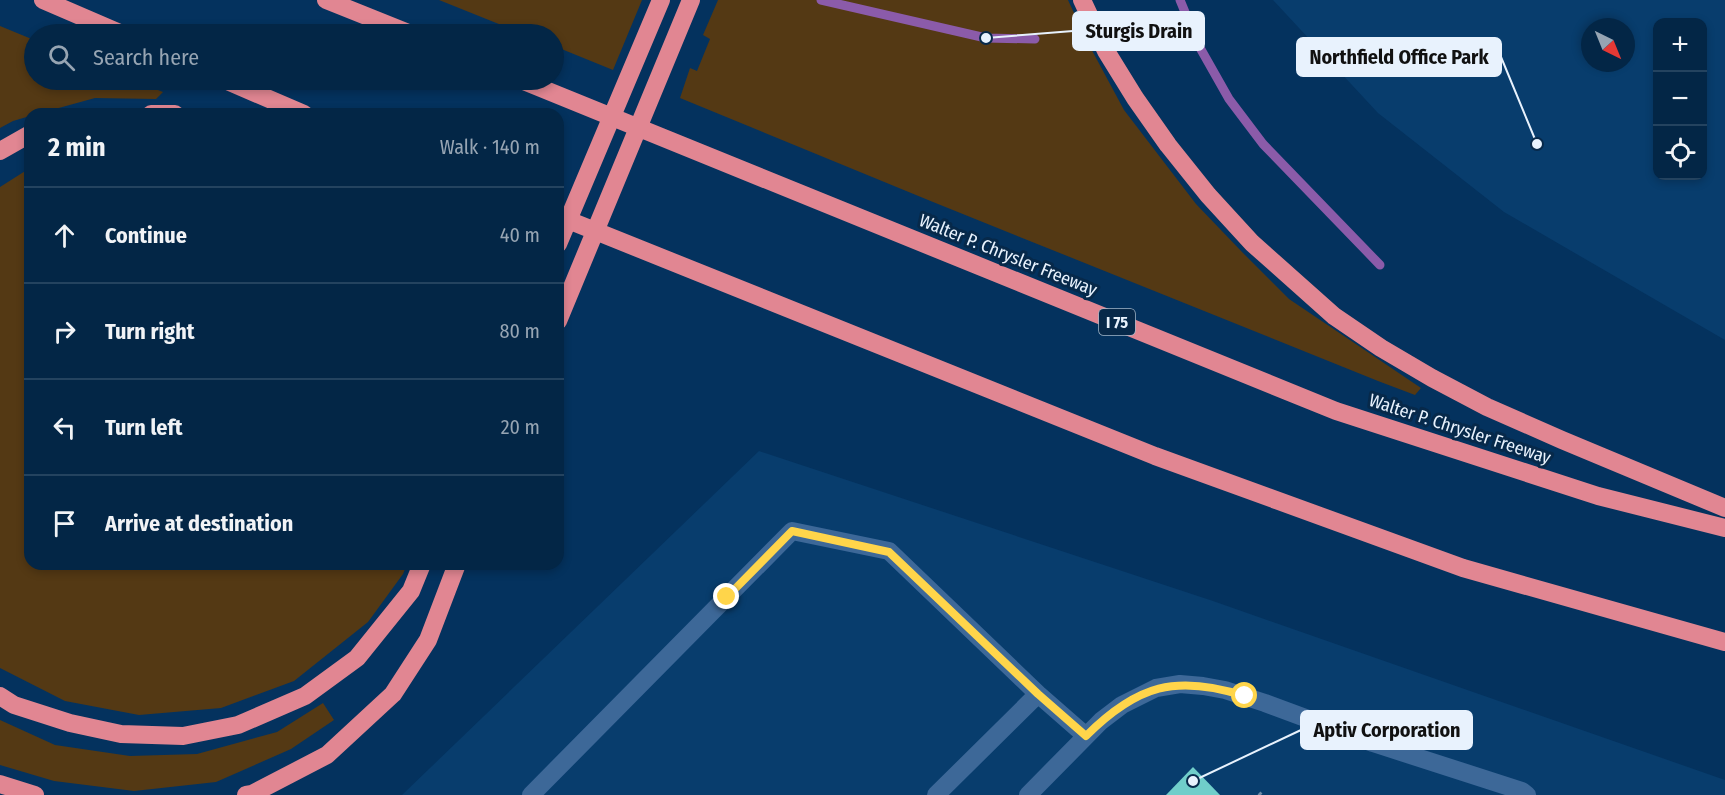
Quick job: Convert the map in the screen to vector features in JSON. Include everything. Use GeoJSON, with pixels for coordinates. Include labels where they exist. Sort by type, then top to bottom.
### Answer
{"type":"FeatureCollection","features":[{"type":"Feature","properties":{"kind":"highway"},"geometry":{"type":"LineString","coordinates":[[43,0],[99,24]]}},
{"type":"Feature","properties":{"kind":"highway"},"geometry":{"type":"LineString","coordinates":[[326,0],[386,24]]}},
{"type":"Feature","properties":{"kind":"highway"},"geometry":{"type":"LineString","coordinates":[[564,230],[661,0]]}},
{"type":"Feature","properties":{"kind":"highway"},"geometry":{"type":"LineString","coordinates":[[564,307],[691,0]]}},
{"type":"Feature","properties":{"kind":"highway"},"geometry":{"type":"LineString","coordinates":[[1082,0],[1106,51],[1168,145],[1208,195],[1252,243],[1334,316],[1381,348],[1432,378],[1487,406],[1725,508]]}},
{"type":"Feature","properties":{"kind":"highway"},"geometry":{"type":"LineString","coordinates":[[248,90],[290,108]]}},
{"type":"Feature","properties":{"kind":"highway","name":"Walter P. Chrysler Freeway"},"geometry":{"type":"LineString","coordinates":[[546,90],[1336,411],[1598,496],[1725,528]]}},
{"type":"Feature","properties":{"kind":"highway"},"geometry":{"type":"LineString","coordinates":[[0,151],[24,137]]}},
{"type":"Feature","properties":{"kind":"highway"},"geometry":{"type":"LineString","coordinates":[[564,218],[1199,472],[1463,568],[1725,642]]}},
{"type":"Feature","properties":{"kind":"highway"},"geometry":{"type":"LineString","coordinates":[[0,696],[14,705],[70,723],[121,734],[183,736],[238,725],[305,696],[357,658],[411,591],[420,570]]}},
{"type":"Feature","properties":{"kind":"highway"},"geometry":{"type":"LineString","coordinates":[[246,795],[327,755],[393,694],[428,640],[455,570]]}},
{"type":"Feature","properties":{"kind":"highway"},"geometry":{"type":"LineString","coordinates":[[0,784],[35,795]]}},
{"type":"Feature","properties":{"kind":"lane"},"geometry":{"type":"LineString","coordinates":[[531,795],[792,531],[889,552],[1038,694],[1086,736]]}},
{"type":"Feature","properties":{"kind":"lane"},"geometry":{"type":"LineString","coordinates":[[1028,795],[1086,736],[1122,705],[1156,688],[1180,684],[1225,690],[1373,743],[1522,791],[1527,795]]}},
{"type":"Feature","properties":{"kind":"lane"},"geometry":{"type":"LineString","coordinates":[[936,795],[1038,694]]}},
{"type":"Feature","properties":{"kind":"shaded area"},"geometry":{"type":"Polygon","coordinates":[[[439,0],[642,0],[613,70],[564,50],[564,24],[499,24],[439,0]]]}},
{"type":"Feature","properties":{"kind":"shaded area"},"geometry":{"type":"Polygon","coordinates":[[[718,0],[1068,0],[1124,110],[1196,204],[1289,299],[1421,388],[1415,395],[1378,381],[680,98],[690,68],[697,71],[710,39],[703,35],[718,0]]]}},
{"type":"Feature","properties":{"kind":"shaded area"},"geometry":{"type":"Polygon","coordinates":[[[1273,0],[1725,0],[1725,340],[1504,212],[1378,113],[1273,0]]]}},
{"type":"Feature","properties":{"kind":"shaded area"},"geometry":{"type":"Polygon","coordinates":[[[0,26],[24,36],[24,90],[158,90],[163,92],[156,99],[95,98],[59,108],[24,108],[24,118],[0,128],[0,26]]]}},
{"type":"Feature","properties":{"kind":"shaded area"},"geometry":{"type":"Polygon","coordinates":[[[24,172],[24,570],[405,570],[368,622],[294,681],[221,708],[139,715],[65,701],[0,668],[0,187],[24,172]]]}},
{"type":"Feature","properties":{"kind":"shaded area"},"geometry":{"type":"Polygon","coordinates":[[[759,451],[1213,601],[1725,780],[1725,795],[402,795],[759,451]]]}},
{"type":"Feature","properties":{"kind":"shaded area"},"geometry":{"type":"Polygon","coordinates":[[[323,703],[334,720],[291,749],[216,782],[134,791],[54,781],[0,765],[0,720],[55,745],[130,756],[197,754],[277,732],[323,703]]]}},
{"type":"Feature","properties":{"kind":"building"},"geometry":{"type":"Polygon","coordinates":[[[1193,767],[1220,795],[1166,795],[1193,767]]]}},
{"type":"Feature","properties":{"kind":"waterway"},"geometry":{"type":"LineString","coordinates":[[821,0],[986,38],[1035,39]]}},
{"type":"Feature","properties":{"kind":"waterway"},"geometry":{"type":"LineString","coordinates":[[1180,0],[1199,46],[1229,99],[1263,144],[1380,265]]}},
{"type":"Feature","properties":{"kind":"place","name":"Sturgis Drain"},"geometry":{"type":"Point","coordinates":[986,38]}},
{"type":"Feature","properties":{"kind":"place","name":"Northfield Office Park"},"geometry":{"type":"Point","coordinates":[1537,144]}},
{"type":"Feature","properties":{"kind":"place","name":"Aptiv Corporation"},"geometry":{"type":"Point","coordinates":[1193,781]}},
{"type":"Feature","properties":{"kind":"route"},"geometry":{"type":"LineString","coordinates":[[727,597],[792,531],[889,552],[1038,694],[1086,736],[1122,705],[1156,688],[1180,684],[1203,686],[1245,696]]}}]}
